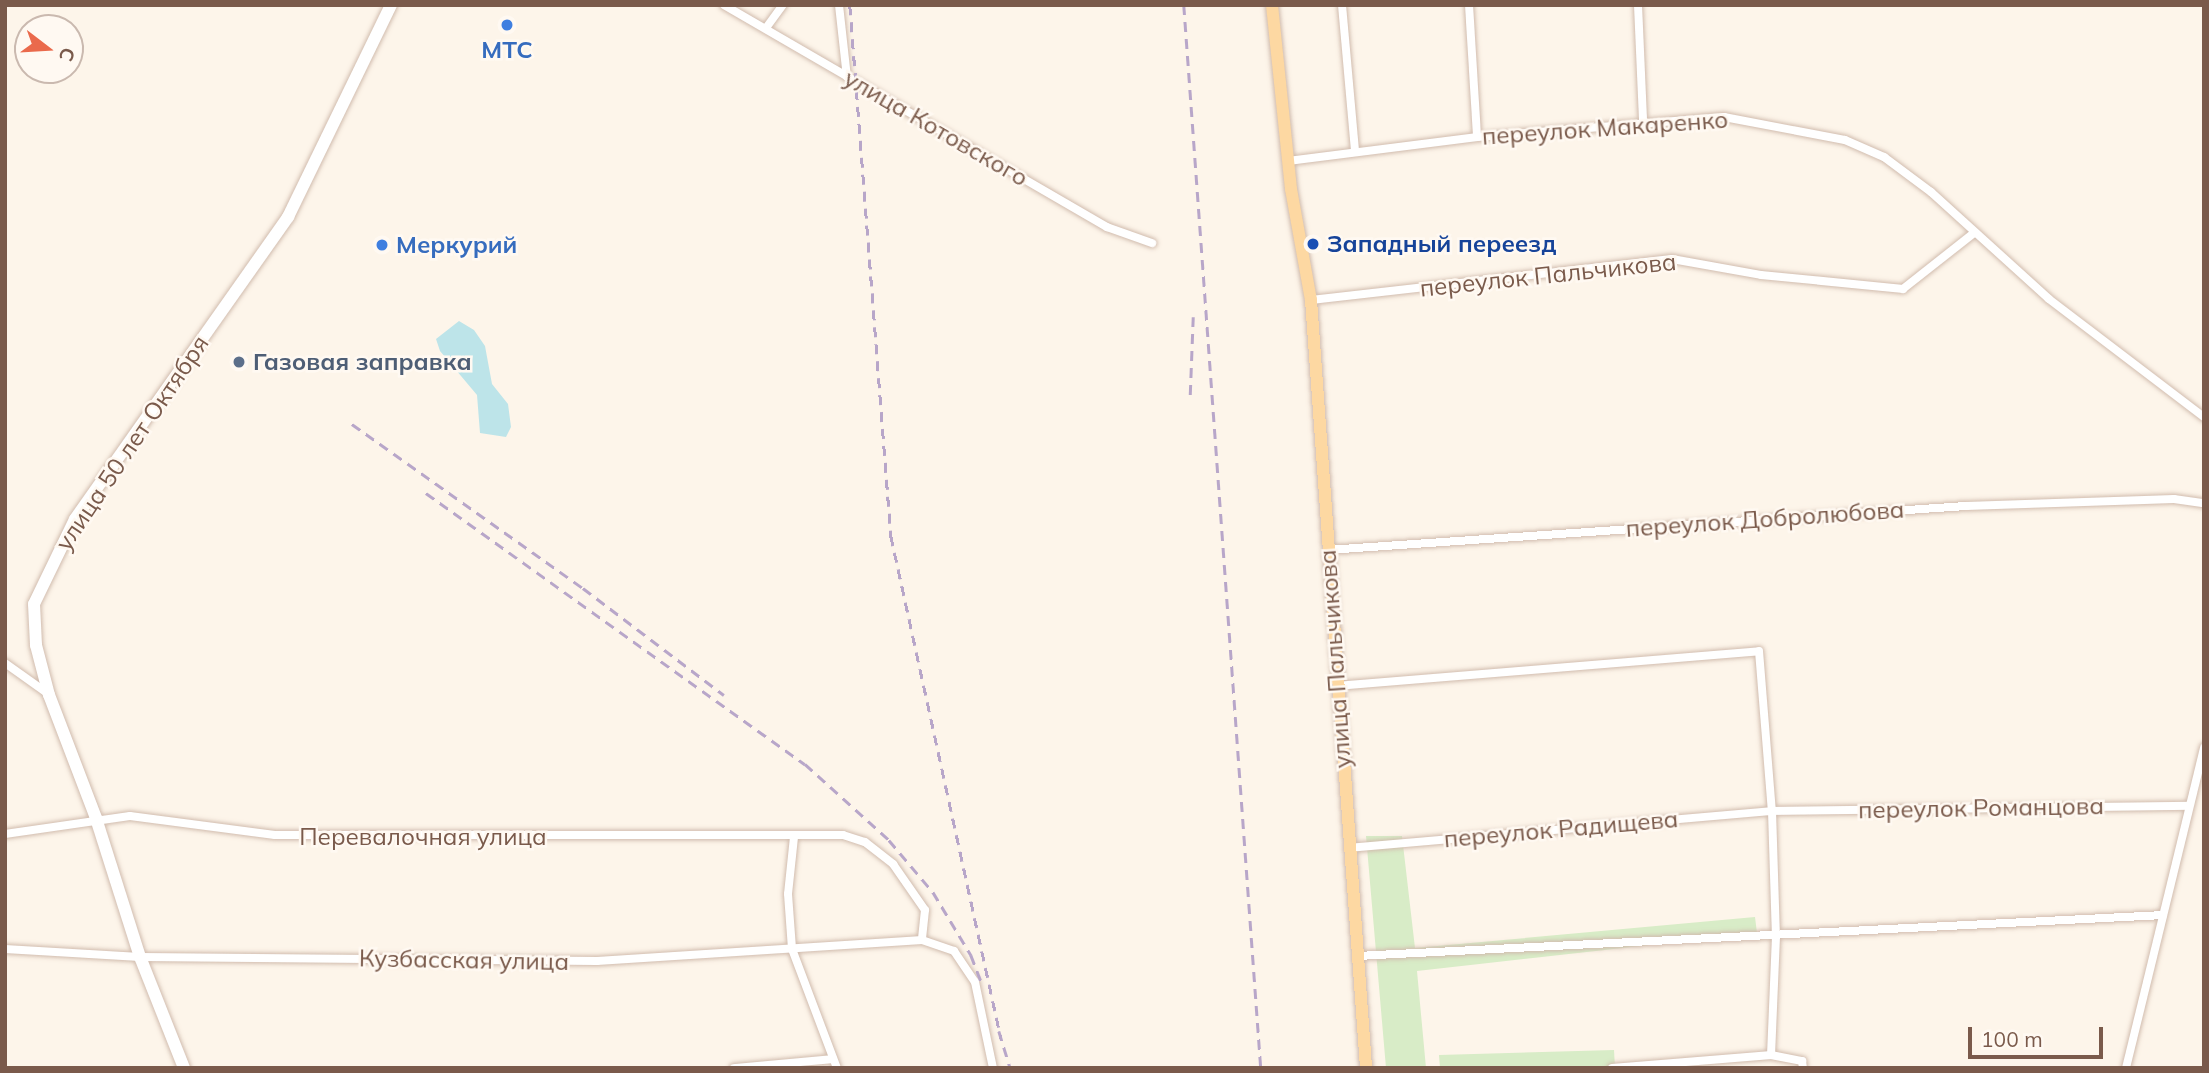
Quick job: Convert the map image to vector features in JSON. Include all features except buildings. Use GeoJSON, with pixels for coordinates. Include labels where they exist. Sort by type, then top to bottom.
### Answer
{"type":"FeatureCollection","features":[{"type":"Feature","properties":{"kind":"main road","name":"улица 50 лет Октября"},"geometry":{"type":"LineString","coordinates":[[184,1068],[140,957],[96,818],[49,695],[36,645],[34,604],[45,576],[75,519],[288,218],[391,5]]}},
{"type":"Feature","properties":{"kind":"main road","name":"улица Пальчикова"},"geometry":{"type":"LineString","coordinates":[[1272,5],[1288,161],[1305,250],[1311,300],[1366,1068]]}},
{"type":"Feature","properties":{"kind":"street","name":"улица Котовского"},"geometry":{"type":"LineString","coordinates":[[724,5],[1107,227],[1152,243]]}},
{"type":"Feature","properties":{"kind":"street"},"geometry":{"type":"LineString","coordinates":[[766,28],[783,5]]}},
{"type":"Feature","properties":{"kind":"street"},"geometry":{"type":"LineString","coordinates":[[839,5],[847,77]]}},
{"type":"Feature","properties":{"kind":"street"},"geometry":{"type":"LineString","coordinates":[[1342,5],[1354,150]]}},
{"type":"Feature","properties":{"kind":"street"},"geometry":{"type":"LineString","coordinates":[[1469,5],[1477,137]]}},
{"type":"Feature","properties":{"kind":"street"},"geometry":{"type":"LineString","coordinates":[[1638,5],[1643,121]]}},
{"type":"Feature","properties":{"kind":"street","name":"переулок Макаренко"},"geometry":{"type":"LineString","coordinates":[[1288,161],[1354,150],[1477,137],[1643,121],[1724,117],[1845,140],[1884,157],[1931,192],[2049,299],[2204,417]]}},
{"type":"Feature","properties":{"kind":"street","name":"переулок Пальчикова"},"geometry":{"type":"LineString","coordinates":[[1311,300],[1672,259],[1761,275],[1903,289],[1975,233]]}},
{"type":"Feature","properties":{"kind":"street","name":"переулок Добролюбова"},"geometry":{"type":"LineString","coordinates":[[1327,550],[1952,507],[2174,499],[2204,503]]}},
{"type":"Feature","properties":{"kind":"street"},"geometry":{"type":"LineString","coordinates":[[1337,686],[1759,651],[1772,811],[1776,936],[1770,1055]]}},
{"type":"Feature","properties":{"kind":"street"},"geometry":{"type":"LineString","coordinates":[[5,663],[49,695]]}},
{"type":"Feature","properties":{"kind":"street"},"geometry":{"type":"LineString","coordinates":[[2126,1068],[2204,747]]}},
{"type":"Feature","properties":{"kind":"street","name":"переулок Романцова"},"geometry":{"type":"LineString","coordinates":[[1772,811],[2189,806]]}},
{"type":"Feature","properties":{"kind":"street","name":"переулок Радищева"},"geometry":{"type":"LineString","coordinates":[[1349,848],[1772,811]]}},
{"type":"Feature","properties":{"kind":"street","name":"Перевалочная улица"},"geometry":{"type":"LineString","coordinates":[[5,834],[96,818],[166,819],[288,836],[843,835],[865,842],[917,892],[925,911],[922,940]]}},
{"type":"Feature","properties":{"kind":"street"},"geometry":{"type":"LineString","coordinates":[[794,837],[788,894],[792,949],[837,1068]]}},
{"type":"Feature","properties":{"kind":"street"},"geometry":{"type":"LineString","coordinates":[[1357,956],[2163,915]]}},
{"type":"Feature","properties":{"kind":"street"},"geometry":{"type":"LineString","coordinates":[[922,940],[954,951],[975,982],[993,1068]]}},
{"type":"Feature","properties":{"kind":"street","name":"Кузбасская улица"},"geometry":{"type":"LineString","coordinates":[[5,950],[140,957],[597,961],[922,940]]}},
{"type":"Feature","properties":{"kind":"street"},"geometry":{"type":"LineString","coordinates":[[1612,1068],[1770,1055],[1802,1061],[1803,1068]]}},
{"type":"Feature","properties":{"kind":"street"},"geometry":{"type":"LineString","coordinates":[[734,1068],[833,1059]]}},
{"type":"Feature","properties":{"kind":"green space"},"geometry":{"type":"Polygon","coordinates":[[[1366,836],[1402,836],[1415,948],[1755,917],[1757,933],[1417,971],[1426,1068],[1386,1068],[1366,836]]]}},
{"type":"Feature","properties":{"kind":"green space"},"geometry":{"type":"Polygon","coordinates":[[[1614,1050],[1615,1068],[1440,1068],[1439,1055],[1614,1050]]]}},
{"type":"Feature","properties":{"kind":"water"},"geometry":{"type":"Polygon","coordinates":[[[459,321],[474,330],[485,346],[492,384],[508,404],[511,427],[506,437],[480,433],[477,395],[440,351],[436,339],[459,321]]]}},
{"type":"Feature","properties":{"kind":"railway"},"geometry":{"type":"LineString","coordinates":[[850,5],[891,536],[1001,1038]]}},
{"type":"Feature","properties":{"kind":"railway"},"geometry":{"type":"LineString","coordinates":[[1184,5],[1261,1068]]}},
{"type":"Feature","properties":{"kind":"railway"},"geometry":{"type":"LineString","coordinates":[[1190,395],[1193,317]]}},
{"type":"Feature","properties":{"kind":"railway"},"geometry":{"type":"LineString","coordinates":[[352,424],[583,588],[724,695]]}},
{"type":"Feature","properties":{"kind":"railway"},"geometry":{"type":"LineString","coordinates":[[426,493],[805,764],[889,840],[933,892],[971,955],[981,981]]}},
{"type":"Feature","properties":{"kind":"railway"},"geometry":{"type":"LineString","coordinates":[[999,1031],[1010,1068]]}},
{"type":"Feature","properties":{"kind":"place","name":"МТС"},"geometry":{"type":"Point","coordinates":[507,25]}},
{"type":"Feature","properties":{"kind":"place","name":"Западный переезд"},"geometry":{"type":"Point","coordinates":[1313,244]}},
{"type":"Feature","properties":{"kind":"place","name":"Меркурий"},"geometry":{"type":"Point","coordinates":[382,245]}},
{"type":"Feature","properties":{"kind":"place","name":"Газовая заправка"},"geometry":{"type":"Point","coordinates":[239,362]}}]}
